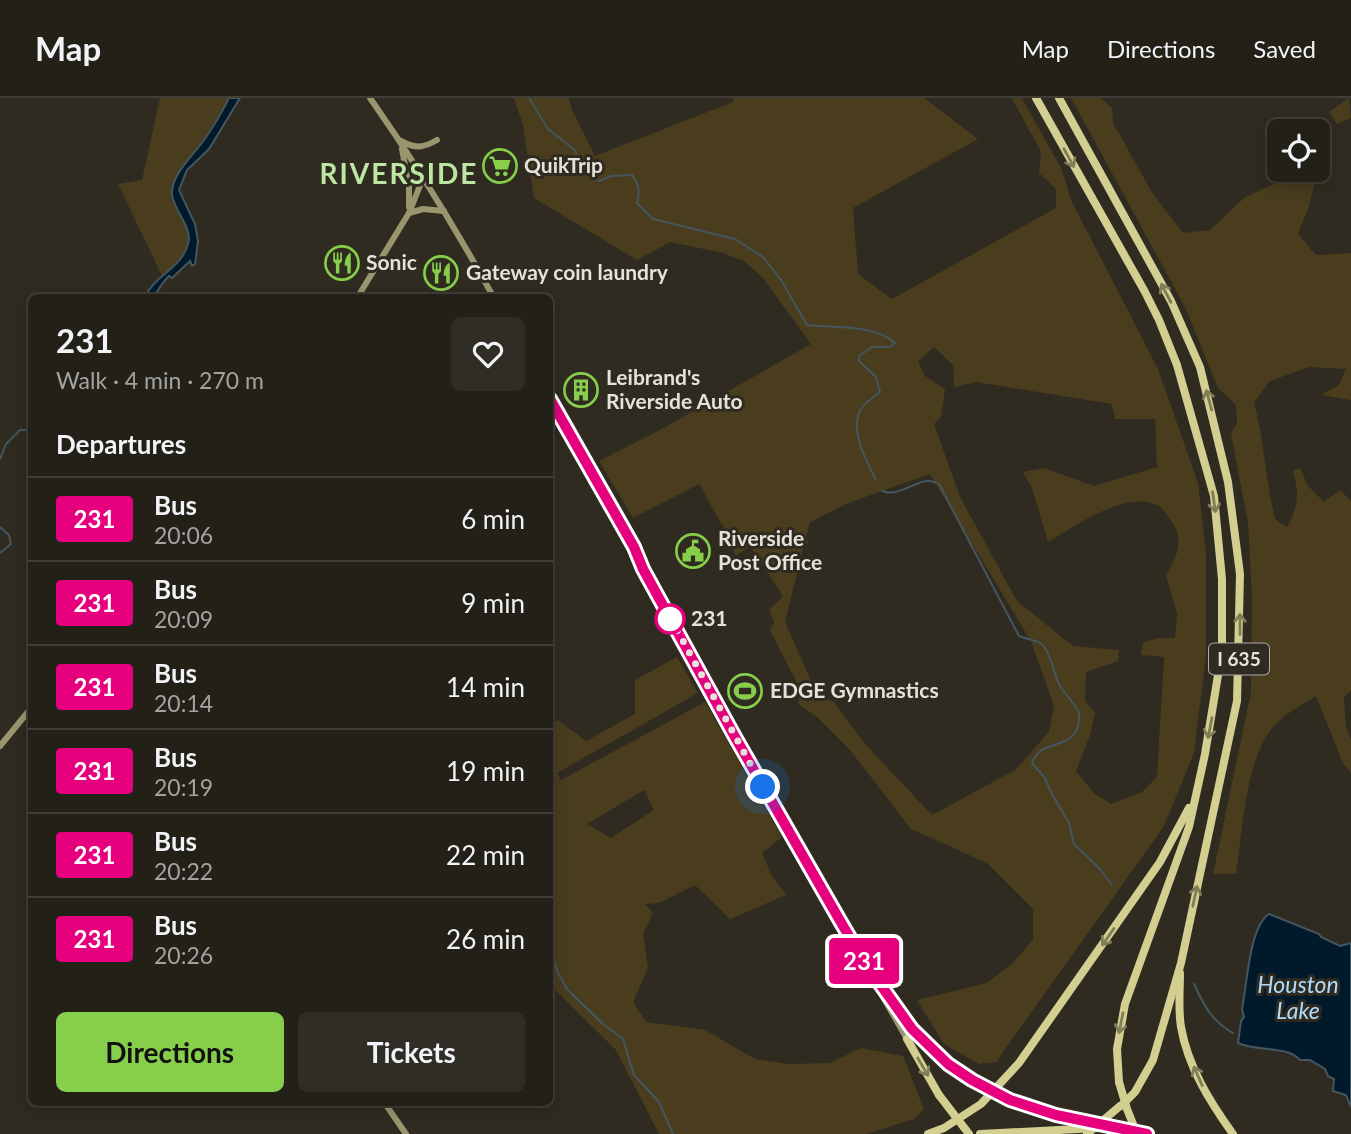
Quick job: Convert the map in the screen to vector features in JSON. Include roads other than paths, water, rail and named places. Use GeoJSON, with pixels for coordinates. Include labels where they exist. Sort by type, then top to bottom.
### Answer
{"type":"FeatureCollection","features":[{"type":"Feature","properties":{"kind":"highway","name":"I 635"},"geometry":{"type":"LineString","coordinates":[[1036,98],[1160,320],[1180,376],[1214,496],[1222,579],[1222,651],[1210,730],[1195,796]]}},
{"type":"Feature","properties":{"kind":"highway","name":"I 635"},"geometry":{"type":"LineString","coordinates":[[1059,98],[1171,301],[1195,355],[1220,439],[1236,526],[1240,573],[1237,701],[1181,963]]}},
{"type":"Feature","properties":{"kind":"highway"},"geometry":{"type":"LineString","coordinates":[[1138,1134],[1119,1082],[1117,1049],[1125,1004],[1189,827],[1195,796]]}},
{"type":"Feature","properties":{"kind":"highway"},"geometry":{"type":"LineString","coordinates":[[928,1134],[944,1128],[981,1104],[1019,1063],[1160,862],[1195,796]]}},
{"type":"Feature","properties":{"kind":"highway"},"geometry":{"type":"LineString","coordinates":[[1087,1134],[1135,1092],[1153,1060],[1181,963]]}},
{"type":"Feature","properties":{"kind":"highway"},"geometry":{"type":"LineString","coordinates":[[1181,963],[1179,1007],[1188,1053],[1199,1080],[1233,1134]]}},
{"type":"Feature","properties":{"kind":"highway"},"geometry":{"type":"LineString","coordinates":[[888,997],[930,1048],[972,1080],[1010,1100],[1056,1115],[1147,1134]]}},
{"type":"Feature","properties":{"kind":"highway"},"geometry":{"type":"LineString","coordinates":[[907,1040],[939,1095],[969,1134]]}},
{"type":"Feature","properties":{"kind":"highway"},"geometry":{"type":"LineString","coordinates":[[980,1134],[1108,1127]]}},
{"type":"Feature","properties":{"kind":"main road"},"geometry":{"type":"LineString","coordinates":[[370,98],[400,140],[492,294]]}},
{"type":"Feature","properties":{"kind":"main road"},"geometry":{"type":"LineString","coordinates":[[400,140],[422,148],[437,140]]}},
{"type":"Feature","properties":{"kind":"main road"},"geometry":{"type":"LineString","coordinates":[[400,140],[406,162],[409,213]]}},
{"type":"Feature","properties":{"kind":"main road"},"geometry":{"type":"LineString","coordinates":[[359,294],[409,213],[423,178]]}},
{"type":"Feature","properties":{"kind":"main road"},"geometry":{"type":"LineString","coordinates":[[409,213],[423,209],[444,211]]}},
{"type":"Feature","properties":{"kind":"main road"},"geometry":{"type":"LineString","coordinates":[[553,404],[634,547],[643,569],[735,737],[907,1040]]}},
{"type":"Feature","properties":{"kind":"main road"},"geometry":{"type":"LineString","coordinates":[[0,746],[28,712]]}},
{"type":"Feature","properties":{"kind":"main road"},"geometry":{"type":"LineString","coordinates":[[863,960],[888,997]]}},
{"type":"Feature","properties":{"kind":"main road"},"geometry":{"type":"LineString","coordinates":[[387,1106],[406,1134]]}},
{"type":"Feature","properties":{"kind":"water"},"geometry":{"type":"Polygon","coordinates":[[[229,98],[240,98],[209,149],[187,170],[179,190],[195,224],[198,241],[195,264],[192,266],[190,261],[172,278],[169,276],[155,294],[147,294],[185,252],[188,232],[173,201],[173,187],[179,172],[218,119],[229,98]]]}},
{"type":"Feature","properties":{"kind":"water","name":"Houston Lake"},"geometry":{"type":"Polygon","coordinates":[[[1269,914],[1319,934],[1340,946],[1351,943],[1351,1107],[1346,1095],[1333,1091],[1334,1079],[1328,1076],[1325,1069],[1310,1060],[1300,1060],[1279,1050],[1238,1043],[1253,944],[1262,921],[1269,914]]]}},
{"type":"Feature","properties":{"kind":"waterway"},"geometry":{"type":"LineString","coordinates":[[529,98],[548,129],[575,150],[582,168],[599,181],[611,176],[632,175],[638,188],[637,203],[653,219],[735,239],[763,257],[781,280],[807,325],[865,330],[887,337],[895,343],[890,347],[872,347],[859,356],[859,361],[876,377],[880,392],[861,409],[857,424],[862,449],[876,480]]}},
{"type":"Feature","properties":{"kind":"waterway"},"geometry":{"type":"LineString","coordinates":[[0,459],[6,444],[20,430],[28,430]]}},
{"type":"Feature","properties":{"kind":"waterway"},"geometry":{"type":"LineString","coordinates":[[882,491],[897,492],[925,481],[939,484],[1019,636],[1040,643],[1046,650],[1058,682],[1077,709],[1079,719],[1072,736],[1041,751],[1032,763],[1045,778],[1069,823],[1074,844],[1112,885]]}},
{"type":"Feature","properties":{"kind":"waterway"},"geometry":{"type":"LineString","coordinates":[[0,527],[9,535],[11,544],[0,553]]}},
{"type":"Feature","properties":{"kind":"waterway"},"geometry":{"type":"LineString","coordinates":[[553,959],[567,989],[603,1024],[623,1039],[634,1075],[659,1102],[673,1134]]}},
{"type":"Feature","properties":{"kind":"waterway"},"geometry":{"type":"LineString","coordinates":[[1194,984],[1209,1012],[1233,1033]]}},
{"type":"Feature","properties":{"kind":"place","name":"QuikTrip"},"geometry":{"type":"Point","coordinates":[500,166]}},
{"type":"Feature","properties":{"kind":"place","name":"Sonic"},"geometry":{"type":"Point","coordinates":[342,263]}},
{"type":"Feature","properties":{"kind":"place","name":"Gateway coin laundry"},"geometry":{"type":"Point","coordinates":[441,273]}},
{"type":"Feature","properties":{"kind":"place","name":"Leibrand's Riverside Auto"},"geometry":{"type":"Point","coordinates":[581,390]}},
{"type":"Feature","properties":{"kind":"place","name":"Riverside Post Office"},"geometry":{"type":"Point","coordinates":[693,551]}},
{"type":"Feature","properties":{"kind":"place","name":"231"},"geometry":{"type":"Point","coordinates":[670,619]}},
{"type":"Feature","properties":{"kind":"place","name":"EDGE Gymnastics"},"geometry":{"type":"Point","coordinates":[745,691]}},
{"type":"Feature","properties":{"kind":"district","name":"RIVERSIDE"},"geometry":{"type":"Point","coordinates":[399,174]}}]}
